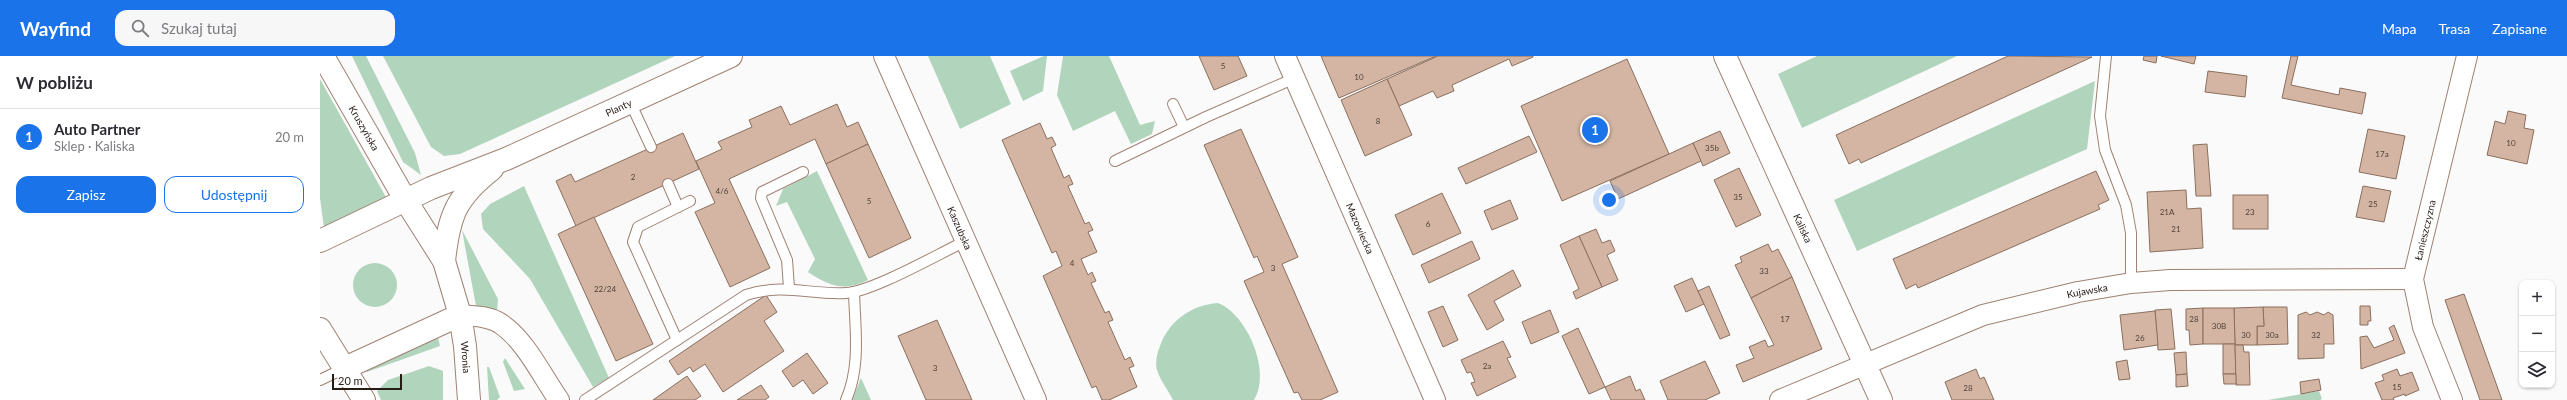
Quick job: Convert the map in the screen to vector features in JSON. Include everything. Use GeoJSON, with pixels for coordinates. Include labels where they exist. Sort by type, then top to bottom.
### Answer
{"type":"FeatureCollection","features":[{"type":"Feature","properties":{"kind":"street","name":"Kruszyńska"},"geometry":{"type":"LineString","coordinates":[[324,56],[406,200],[444,261]]}},
{"type":"Feature","properties":{"kind":"street","name":"Planty"},"geometry":{"type":"LineString","coordinates":[[320,241],[431,188],[506,159],[731,56]]}},
{"type":"Feature","properties":{"kind":"street","name":"Kaszubska"},"geometry":{"type":"LineString","coordinates":[[884,56],[1036,400]]}},
{"type":"Feature","properties":{"kind":"street","name":"Mazowiecka"},"geometry":{"type":"LineString","coordinates":[[1285,56],[1435,400]]}},
{"type":"Feature","properties":{"kind":"street","name":"Kaliska"},"geometry":{"type":"LineString","coordinates":[[1725,56],[1881,400]]}},
{"type":"Feature","properties":{"kind":"street","name":"Łanieszczyzna"},"geometry":{"type":"LineString","coordinates":[[2452,400],[2423,327],[2413,279],[2467,56]]}},
{"type":"Feature","properties":{"kind":"street","name":"Planty"},"geometry":{"type":"LineString","coordinates":[[444,261],[451,218],[464,195],[506,159]]}},
{"type":"Feature","properties":{"kind":"street","name":"Wronia"},"geometry":{"type":"LineString","coordinates":[[444,261],[460,315],[465,346],[469,400]]}},
{"type":"Feature","properties":{"kind":"street","name":"Kujawska"},"geometry":{"type":"LineString","coordinates":[[1780,400],[1983,315],[2050,298],[2131,283],[2170,280],[2413,279]]}},
{"type":"Feature","properties":{"kind":"street"},"geometry":{"type":"LineString","coordinates":[[344,368],[460,315],[480,316],[501,324],[513,335],[559,400]]}},
{"type":"Feature","properties":{"kind":"street"},"geometry":{"type":"LineString","coordinates":[[320,329],[364,400]]}},
{"type":"Feature","properties":{"kind":"lane"},"geometry":{"type":"LineString","coordinates":[[2106,56],[2100,116],[2105,150],[2126,205],[2131,233],[2131,283]]}},
{"type":"Feature","properties":{"kind":"lane"},"geometry":{"type":"LineString","coordinates":[[1115,161],[1184,127],[1295,78]]}},
{"type":"Feature","properties":{"kind":"lane"},"geometry":{"type":"LineString","coordinates":[[630,102],[651,147]]}},
{"type":"Feature","properties":{"kind":"lane"},"geometry":{"type":"LineString","coordinates":[[1173,104],[1184,127]]}},
{"type":"Feature","properties":{"kind":"lane"},"geometry":{"type":"LineString","coordinates":[[789,288],[787,260],[761,198],[762,192],[803,172]]}},
{"type":"Feature","properties":{"kind":"lane"},"geometry":{"type":"LineString","coordinates":[[668,184],[678,207]]}},
{"type":"Feature","properties":{"kind":"lane"},"geometry":{"type":"LineString","coordinates":[[676,340],[633,242],[638,227],[690,201]]}},
{"type":"Feature","properties":{"kind":"lane"},"geometry":{"type":"LineString","coordinates":[[585,400],[746,295],[766,289],[789,288],[847,293],[854,292],[866,289],[966,241]]}},
{"type":"Feature","properties":{"kind":"lane"},"geometry":{"type":"LineString","coordinates":[[846,400],[854,380],[856,364],[854,292]]}},
{"type":"Feature","properties":{"kind":"lane"},"geometry":{"type":"LineString","coordinates":[[320,380],[344,368]]}},
{"type":"Feature","properties":{"kind":"green space"},"geometry":{"type":"Polygon","coordinates":[[[352,56],[366,56],[415,153],[421,175],[403,162],[352,56]]]}},
{"type":"Feature","properties":{"kind":"green space"},"geometry":{"type":"Polygon","coordinates":[[[383,56],[675,56],[460,154],[444,156],[431,147],[383,56]]]}},
{"type":"Feature","properties":{"kind":"green space"},"geometry":{"type":"Polygon","coordinates":[[[928,56],[990,56],[1011,104],[960,129],[928,56]]]}},
{"type":"Feature","properties":{"kind":"green space"},"geometry":{"type":"Polygon","coordinates":[[[1047,56],[1043,91],[1023,101],[1010,71],[1047,56]]]}},
{"type":"Feature","properties":{"kind":"green space"},"geometry":{"type":"Polygon","coordinates":[[[1063,56],[1109,56],[1140,125],[1155,121],[1152,134],[1131,144],[1115,111],[1073,131],[1057,95],[1063,56]]]}},
{"type":"Feature","properties":{"kind":"green space"},"geometry":{"type":"Polygon","coordinates":[[[1817,56],[1957,56],[1802,128],[1778,74],[1817,56]]]}},
{"type":"Feature","properties":{"kind":"green space"},"geometry":{"type":"Polygon","coordinates":[[[320,79],[387,199],[324,228],[320,198],[320,79]]]}},
{"type":"Feature","properties":{"kind":"green space"},"geometry":{"type":"Polygon","coordinates":[[[2095,81],[2087,149],[1857,251],[1834,200],[2095,81]]]}},
{"type":"Feature","properties":{"kind":"green space"},"geometry":{"type":"Polygon","coordinates":[[[817,171],[868,280],[860,284],[852,286],[837,286],[823,281],[808,272],[815,259],[787,202],[776,206],[783,189],[817,171]]]}},
{"type":"Feature","properties":{"kind":"green space"},"geometry":{"type":"Polygon","coordinates":[[[524,186],[609,378],[593,387],[530,279],[483,229],[481,214],[490,204],[524,186]]]}},
{"type":"Feature","properties":{"kind":"green space"},"geometry":{"type":"Polygon","coordinates":[[[462,230],[498,299],[497,311],[476,306],[462,230]]]}},
{"type":"Feature","properties":{"kind":"green space"},"geometry":{"type":"Polygon","coordinates":[[[375,263],[387,267],[393,273],[397,285],[393,297],[387,303],[375,307],[363,303],[357,297],[353,285],[357,273],[363,267],[375,263]]]}},
{"type":"Feature","properties":{"kind":"green space"},"geometry":{"type":"Polygon","coordinates":[[[1218,303],[1229,309],[1238,319],[1247,331],[1254,345],[1260,375],[1259,388],[1254,400],[1173,400],[1160,378],[1156,367],[1157,355],[1164,337],[1175,322],[1182,316],[1199,307],[1218,303]]]}},
{"type":"Feature","properties":{"kind":"green space"},"geometry":{"type":"Polygon","coordinates":[[[436,337],[438,338],[440,346],[367,372],[365,369],[436,337]]]}},
{"type":"Feature","properties":{"kind":"green space"},"geometry":{"type":"Polygon","coordinates":[[[505,358],[525,389],[514,391],[503,362],[505,358]]]}},
{"type":"Feature","properties":{"kind":"green space"},"geometry":{"type":"Polygon","coordinates":[[[429,366],[443,371],[443,400],[381,400],[377,391],[388,380],[429,366]]]}},
{"type":"Feature","properties":{"kind":"green space"},"geometry":{"type":"Polygon","coordinates":[[[487,367],[489,367],[500,397],[497,400],[489,400],[487,367]]]}},
{"type":"Feature","properties":{"kind":"green space"},"geometry":{"type":"Polygon","coordinates":[[[861,378],[871,400],[852,400],[861,378]]]}},
{"type":"Feature","properties":{"kind":"green space"},"geometry":{"type":"Polygon","coordinates":[[[2319,391],[2322,399],[2320,400],[2268,400],[2319,391]]]}},
{"type":"Feature","properties":{"kind":"building"},"geometry":{"type":"Polygon","coordinates":[[[1199,56],[1238,56],[1247,76],[1214,90],[1199,56]]]}},
{"type":"Feature","properties":{"kind":"building"},"geometry":{"type":"Polygon","coordinates":[[[1321,56],[1436,56],[1339,98],[1321,56]]]}},
{"type":"Feature","properties":{"kind":"building"},"geometry":{"type":"Polygon","coordinates":[[[1438,56],[1533,57],[1512,66],[1509,59],[1452,85],[1454,91],[1437,98],[1433,91],[1399,106],[1387,79],[1438,56]]]}},
{"type":"Feature","properties":{"kind":"building"},"geometry":{"type":"Polygon","coordinates":[[[2008,56],[2092,57],[1861,163],[1859,159],[1849,164],[1836,135],[2008,56]]]}},
{"type":"Feature","properties":{"kind":"building"},"geometry":{"type":"Polygon","coordinates":[[[2144,56],[2157,56],[2156,63],[2143,60],[2144,56]]]}},
{"type":"Feature","properties":{"kind":"building"},"geometry":{"type":"Polygon","coordinates":[[[2161,56],[2196,56],[2194,64],[2161,56]]]}},
{"type":"Feature","properties":{"kind":"building"},"geometry":{"type":"Polygon","coordinates":[[[2291,56],[2298,56],[2291,85],[2339,95],[2340,88],[2366,93],[2362,114],[2282,98],[2291,56]]]}},
{"type":"Feature","properties":{"kind":"building"},"geometry":{"type":"Polygon","coordinates":[[[1627,59],[1669,154],[1562,201],[1521,106],[1627,59]]]}},
{"type":"Feature","properties":{"kind":"building"},"geometry":{"type":"Polygon","coordinates":[[[2208,71],[2247,76],[2245,97],[2205,92],[2208,71]]]}},
{"type":"Feature","properties":{"kind":"building"},"geometry":{"type":"Polygon","coordinates":[[[1387,79],[1412,135],[1365,156],[1341,100],[1387,79]]]}},
{"type":"Feature","properties":{"kind":"building"},"geometry":{"type":"Polygon","coordinates":[[[837,104],[847,127],[858,122],[868,144],[826,164],[815,139],[729,179],[770,268],[730,287],[695,212],[715,203],[696,161],[722,149],[718,142],[752,127],[749,120],[781,106],[790,125],[837,104]]]}},
{"type":"Feature","properties":{"kind":"building"},"geometry":{"type":"Polygon","coordinates":[[[2508,111],[2526,115],[2524,128],[2534,130],[2527,164],[2487,155],[2495,121],[2505,124],[2508,111]]]}},
{"type":"Feature","properties":{"kind":"building"},"geometry":{"type":"Polygon","coordinates":[[[1040,123],[1047,139],[1052,137],[1056,145],[1051,148],[1064,178],[1069,175],[1073,184],[1068,186],[1085,224],[1089,222],[1093,230],[1088,232],[1097,252],[1081,259],[1088,275],[1092,272],[1096,281],[1091,283],[1105,313],[1109,311],[1113,320],[1108,322],[1125,360],[1130,357],[1134,366],[1129,368],[1137,387],[1109,400],[1102,400],[1096,386],[1092,388],[1043,276],[1062,266],[1056,251],[1052,253],[1002,140],[1040,123]]]}},
{"type":"Feature","properties":{"kind":"building"},"geometry":{"type":"Polygon","coordinates":[[[1241,129],[1298,257],[1282,264],[1338,392],[1320,400],[1302,400],[1298,392],[1294,393],[1244,281],[1264,272],[1257,256],[1254,258],[1204,145],[1241,129]]]}},
{"type":"Feature","properties":{"kind":"building"},"geometry":{"type":"Polygon","coordinates":[[[2368,129],[2405,136],[2396,179],[2359,172],[2368,129]]]}},
{"type":"Feature","properties":{"kind":"building"},"geometry":{"type":"Polygon","coordinates":[[[1720,131],[1730,153],[1703,166],[1693,143],[1720,131]]]}},
{"type":"Feature","properties":{"kind":"building"},"geometry":{"type":"Polygon","coordinates":[[[683,133],[699,169],[576,226],[556,181],[571,174],[575,182],[683,133]]]}},
{"type":"Feature","properties":{"kind":"building"},"geometry":{"type":"Polygon","coordinates":[[[1529,136],[1537,152],[1466,184],[1458,168],[1529,136]]]}},
{"type":"Feature","properties":{"kind":"building"},"geometry":{"type":"Polygon","coordinates":[[[1693,143],[1701,161],[1618,199],[1610,181],[1693,143]]]}},
{"type":"Feature","properties":{"kind":"building"},"geometry":{"type":"Polygon","coordinates":[[[868,144],[911,238],[869,258],[826,164],[868,144]]]}},
{"type":"Feature","properties":{"kind":"building"},"geometry":{"type":"Polygon","coordinates":[[[2207,144],[2211,196],[2196,196],[2193,145],[2207,144]]]}},
{"type":"Feature","properties":{"kind":"building"},"geometry":{"type":"Polygon","coordinates":[[[1739,168],[1761,215],[1736,227],[1714,180],[1739,168]]]}},
{"type":"Feature","properties":{"kind":"building"},"geometry":{"type":"Polygon","coordinates":[[[2096,171],[2109,200],[2098,205],[2100,209],[1918,288],[1916,284],[1906,289],[1893,259],[2096,171]]]}},
{"type":"Feature","properties":{"kind":"building"},"geometry":{"type":"Polygon","coordinates":[[[2363,186],[2391,191],[2384,222],[2356,217],[2363,186]]]}},
{"type":"Feature","properties":{"kind":"building"},"geometry":{"type":"Polygon","coordinates":[[[2186,190],[2187,209],[2201,208],[2203,248],[2150,252],[2147,192],[2186,190]]]}},
{"type":"Feature","properties":{"kind":"building"},"geometry":{"type":"Polygon","coordinates":[[[1442,193],[1461,233],[1413,255],[1395,215],[1442,193]]]}},
{"type":"Feature","properties":{"kind":"building"},"geometry":{"type":"Polygon","coordinates":[[[2233,195],[2268,195],[2268,229],[2233,229],[2233,195]]]}},
{"type":"Feature","properties":{"kind":"building"},"geometry":{"type":"Polygon","coordinates":[[[1510,200],[1518,219],[1492,230],[1484,211],[1510,200]]]}},
{"type":"Feature","properties":{"kind":"building"},"geometry":{"type":"Polygon","coordinates":[[[594,217],[653,344],[616,361],[558,234],[594,217]]]}},
{"type":"Feature","properties":{"kind":"building"},"geometry":{"type":"Polygon","coordinates":[[[1596,229],[1602,243],[1610,240],[1615,251],[1607,255],[1618,280],[1602,287],[1579,236],[1596,229]]]}},
{"type":"Feature","properties":{"kind":"building"},"geometry":{"type":"Polygon","coordinates":[[[1579,236],[1602,287],[1576,299],[1573,292],[1579,289],[1560,245],[1579,236]]]}},
{"type":"Feature","properties":{"kind":"building"},"geometry":{"type":"Polygon","coordinates":[[[1472,241],[1480,259],[1429,283],[1421,265],[1472,241]]]}},
{"type":"Feature","properties":{"kind":"building"},"geometry":{"type":"Polygon","coordinates":[[[1768,244],[1772,252],[1778,249],[1792,277],[1751,298],[1735,265],[1742,262],[1740,257],[1768,244]]]}},
{"type":"Feature","properties":{"kind":"building"},"geometry":{"type":"Polygon","coordinates":[[[1513,270],[1521,286],[1494,301],[1504,320],[1487,330],[1468,295],[1513,270]]]}},
{"type":"Feature","properties":{"kind":"building"},"geometry":{"type":"Polygon","coordinates":[[[1792,277],[1822,349],[1743,382],[1736,365],[1754,358],[1749,347],[1765,340],[1768,347],[1774,345],[1751,298],[1792,277]]]}},
{"type":"Feature","properties":{"kind":"building"},"geometry":{"type":"Polygon","coordinates":[[[1692,278],[1704,304],[1686,312],[1674,286],[1692,278]]]}},
{"type":"Feature","properties":{"kind":"building"},"geometry":{"type":"Polygon","coordinates":[[[1709,286],[1730,335],[1720,339],[1698,291],[1709,286]]]}},
{"type":"Feature","properties":{"kind":"building"},"geometry":{"type":"Polygon","coordinates":[[[2464,294],[2502,400],[2480,400],[2445,300],[2464,294]]]}},
{"type":"Feature","properties":{"kind":"building"},"geometry":{"type":"Polygon","coordinates":[[[766,295],[777,312],[764,321],[784,351],[723,392],[705,364],[693,372],[690,367],[678,375],[669,361],[766,295]]]}},
{"type":"Feature","properties":{"kind":"building"},"geometry":{"type":"Polygon","coordinates":[[[1443,306],[1458,340],[1443,347],[1428,312],[1443,306]]]}},
{"type":"Feature","properties":{"kind":"building"},"geometry":{"type":"Polygon","coordinates":[[[2360,306],[2370,306],[2371,321],[2368,321],[2368,325],[2360,325],[2360,306]]]}},
{"type":"Feature","properties":{"kind":"building"},"geometry":{"type":"Polygon","coordinates":[[[2263,307],[2287,307],[2288,344],[2257,345],[2257,326],[2264,326],[2263,307]]]}},
{"type":"Feature","properties":{"kind":"building"},"geometry":{"type":"Polygon","coordinates":[[[2263,307],[2264,326],[2257,326],[2257,345],[2235,345],[2234,308],[2263,307]]]}},
{"type":"Feature","properties":{"kind":"building"},"geometry":{"type":"Polygon","coordinates":[[[2203,308],[2203,344],[2190,345],[2189,330],[2186,330],[2186,309],[2203,308]]]}},
{"type":"Feature","properties":{"kind":"building"},"geometry":{"type":"Polygon","coordinates":[[[2203,308],[2234,308],[2235,344],[2203,344],[2203,308]]]}},
{"type":"Feature","properties":{"kind":"building"},"geometry":{"type":"Polygon","coordinates":[[[2171,309],[2175,349],[2158,350],[2155,310],[2171,309]]]}},
{"type":"Feature","properties":{"kind":"building"},"geometry":{"type":"Polygon","coordinates":[[[1550,310],[1559,332],[1531,344],[1522,322],[1550,310]]]}},
{"type":"Feature","properties":{"kind":"building"},"geometry":{"type":"Polygon","coordinates":[[[2155,311],[2158,345],[2124,350],[2120,315],[2155,311]]]}},
{"type":"Feature","properties":{"kind":"building"},"geometry":{"type":"Polygon","coordinates":[[[2306,312],[2310,315],[2317,312],[2324,315],[2328,312],[2333,315],[2334,344],[2324,344],[2324,358],[2298,359],[2298,315],[2306,312]]]}},
{"type":"Feature","properties":{"kind":"building"},"geometry":{"type":"Polygon","coordinates":[[[937,320],[972,400],[926,400],[898,336],[937,320]]]}},
{"type":"Feature","properties":{"kind":"building"},"geometry":{"type":"Polygon","coordinates":[[[2394,325],[2405,353],[2361,369],[2360,337],[2367,336],[2374,348],[2394,340],[2389,328],[2394,325]]]}},
{"type":"Feature","properties":{"kind":"building"},"geometry":{"type":"Polygon","coordinates":[[[1578,328],[1605,387],[1589,394],[1562,336],[1578,328]]]}},
{"type":"Feature","properties":{"kind":"building"},"geometry":{"type":"Polygon","coordinates":[[[1503,341],[1511,357],[1507,358],[1516,377],[1477,396],[1471,383],[1475,382],[1471,372],[1467,373],[1461,360],[1503,341]]]}},
{"type":"Feature","properties":{"kind":"building"},"geometry":{"type":"Polygon","coordinates":[[[2223,344],[2235,344],[2236,374],[2223,374],[2223,344]]]}},
{"type":"Feature","properties":{"kind":"building"},"geometry":{"type":"Polygon","coordinates":[[[2235,345],[2243,345],[2244,352],[2249,352],[2250,385],[2236,385],[2235,345]]]}},
{"type":"Feature","properties":{"kind":"building"},"geometry":{"type":"Polygon","coordinates":[[[2186,352],[2187,374],[2176,375],[2174,353],[2186,352]]]}},
{"type":"Feature","properties":{"kind":"building"},"geometry":{"type":"Polygon","coordinates":[[[807,353],[828,383],[813,394],[803,380],[793,387],[782,371],[807,353]]]}},
{"type":"Feature","properties":{"kind":"building"},"geometry":{"type":"Polygon","coordinates":[[[2127,360],[2130,379],[2119,380],[2116,362],[2127,360]]]}},
{"type":"Feature","properties":{"kind":"building"},"geometry":{"type":"Polygon","coordinates":[[[1705,361],[1720,393],[1705,400],[1668,400],[1660,381],[1705,361]]]}},
{"type":"Feature","properties":{"kind":"building"},"geometry":{"type":"Polygon","coordinates":[[[1976,369],[1980,379],[1984,377],[1994,400],[1952,400],[1945,382],[1976,369]]]}},
{"type":"Feature","properties":{"kind":"building"},"geometry":{"type":"Polygon","coordinates":[[[2397,369],[2400,376],[2412,372],[2419,390],[2405,396],[2405,394],[2393,398],[2394,400],[2382,400],[2375,383],[2384,380],[2382,375],[2397,369]]]}},
{"type":"Feature","properties":{"kind":"building"},"geometry":{"type":"Polygon","coordinates":[[[2187,374],[2188,386],[2176,387],[2176,375],[2187,374]]]}},
{"type":"Feature","properties":{"kind":"building"},"geometry":{"type":"Polygon","coordinates":[[[2223,374],[2236,374],[2236,384],[2224,384],[2223,374]]]}},
{"type":"Feature","properties":{"kind":"building"},"geometry":{"type":"Polygon","coordinates":[[[687,376],[701,396],[695,400],[653,400],[687,376]]]}},
{"type":"Feature","properties":{"kind":"building"},"geometry":{"type":"Polygon","coordinates":[[[1630,376],[1636,391],[1640,389],[1645,400],[1611,400],[1605,387],[1630,376]]]}},
{"type":"Feature","properties":{"kind":"building"},"geometry":{"type":"Polygon","coordinates":[[[2319,379],[2321,390],[2301,394],[2300,382],[2319,379]]]}},
{"type":"Feature","properties":{"kind":"building"},"geometry":{"type":"Polygon","coordinates":[[[761,385],[769,397],[765,400],[737,400],[761,385]]]}},
{"type":"Feature","properties":{"kind":"place","name":"Auto Partner"},"geometry":{"type":"Point","coordinates":[1595,130]}}]}
